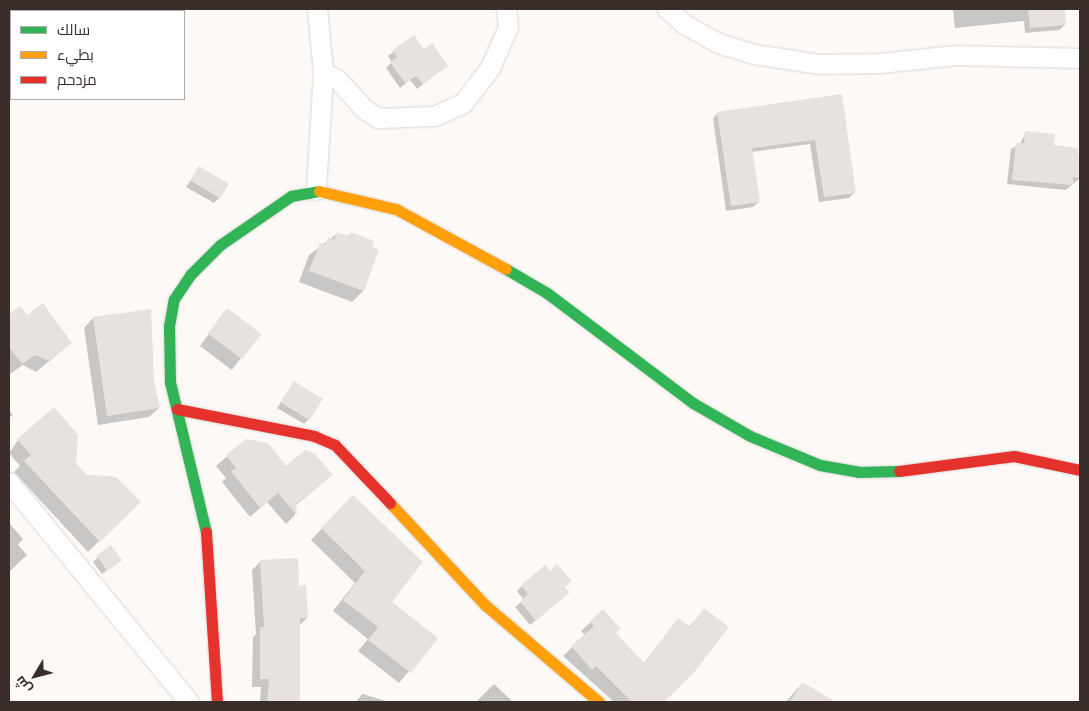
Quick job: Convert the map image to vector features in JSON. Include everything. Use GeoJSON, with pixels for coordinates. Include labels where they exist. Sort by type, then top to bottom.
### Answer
{"type":"FeatureCollection","features":[{"type":"Feature","properties":{"kind":"street"},"geometry":{"type":"LineString","coordinates":[[316,190],[323,72],[317,9]]}},
{"type":"Feature","properties":{"kind":"street"},"geometry":{"type":"LineString","coordinates":[[323,72],[338,80],[363,108],[378,118],[434,116],[463,103],[490,68],[508,27],[506,9]]}},
{"type":"Feature","properties":{"kind":"street"},"geometry":{"type":"LineString","coordinates":[[667,9],[684,24],[718,43],[754,54],[820,64],[862,65],[956,55],[1080,58]]}},
{"type":"Feature","properties":{"kind":"street"},"geometry":{"type":"LineString","coordinates":[[217,702],[210,562],[206,528],[177,409],[167,356],[174,299],[190,275],[220,245],[291,196],[316,190],[396,209],[462,242],[547,293],[693,403],[750,436],[820,465],[858,472],[914,471],[1014,456],[1080,470]]}},
{"type":"Feature","properties":{"kind":"street"},"geometry":{"type":"LineString","coordinates":[[177,409],[314,436],[335,446],[485,605],[566,671],[598,702]]}},
{"type":"Feature","properties":{"kind":"street"},"geometry":{"type":"LineString","coordinates":[[9,482],[188,702]]}},
{"type":"Feature","properties":{"kind":"building"},"geometry":{"type":"Polygon","coordinates":[[[1028,9],[1065,9],[1066,25],[1030,28],[1028,9]]]}},
{"type":"Feature","properties":{"kind":"building"},"geometry":{"type":"Polygon","coordinates":[[[414,35],[424,49],[432,43],[448,66],[423,84],[416,76],[405,83],[390,62],[397,57],[393,50],[414,35]]]}},
{"type":"Feature","properties":{"kind":"building"},"geometry":{"type":"Polygon","coordinates":[[[842,94],[856,193],[824,197],[815,140],[752,148],[760,202],[731,206],[717,112],[842,94]]]}},
{"type":"Feature","properties":{"kind":"building"},"geometry":{"type":"Polygon","coordinates":[[[1025,131],[1055,134],[1054,145],[1078,148],[1080,178],[1073,177],[1073,185],[1012,180],[1016,143],[1024,143],[1025,131]]]}},
{"type":"Feature","properties":{"kind":"building"},"geometry":{"type":"Polygon","coordinates":[[[199,166],[229,184],[220,199],[190,181],[199,166]]]}},
{"type":"Feature","properties":{"kind":"building"},"geometry":{"type":"Polygon","coordinates":[[[337,232],[349,236],[351,232],[374,241],[372,247],[379,250],[364,291],[309,271],[320,243],[325,245],[328,237],[334,240],[337,232]]]}},
{"type":"Feature","properties":{"kind":"building"},"geometry":{"type":"Polygon","coordinates":[[[43,303],[72,343],[48,361],[35,355],[22,364],[9,347],[9,314],[20,306],[27,315],[43,303]]]}},
{"type":"Feature","properties":{"kind":"building"},"geometry":{"type":"Polygon","coordinates":[[[227,308],[261,334],[242,359],[208,334],[227,308]]]}},
{"type":"Feature","properties":{"kind":"building"},"geometry":{"type":"Polygon","coordinates":[[[151,309],[154,382],[160,408],[107,416],[93,317],[151,309]]]}},
{"type":"Feature","properties":{"kind":"building"},"geometry":{"type":"Polygon","coordinates":[[[294,381],[323,399],[310,420],[281,402],[294,381]]]}},
{"type":"Feature","properties":{"kind":"building"},"geometry":{"type":"Polygon","coordinates":[[[54,407],[78,435],[76,463],[87,475],[113,476],[116,480],[116,477],[141,502],[100,542],[24,461],[31,455],[17,439],[54,407]]]}},
{"type":"Feature","properties":{"kind":"building"},"geometry":{"type":"Polygon","coordinates":[[[246,439],[268,443],[286,466],[305,450],[309,451],[315,454],[333,475],[296,504],[297,515],[278,493],[260,508],[231,471],[236,468],[226,455],[246,439]]]}},
{"type":"Feature","properties":{"kind":"building"},"geometry":{"type":"Polygon","coordinates":[[[353,495],[423,562],[392,602],[438,638],[411,673],[368,640],[378,627],[343,600],[365,571],[321,528],[353,495]]]}},
{"type":"Feature","properties":{"kind":"building"},"geometry":{"type":"Polygon","coordinates":[[[111,545],[122,560],[108,571],[96,556],[111,545]]]}},
{"type":"Feature","properties":{"kind":"building"},"geometry":{"type":"Polygon","coordinates":[[[298,558],[299,586],[306,585],[308,618],[300,618],[300,702],[267,702],[269,679],[260,679],[260,627],[264,627],[260,560],[298,558]]]}},
{"type":"Feature","properties":{"kind":"building"},"geometry":{"type":"Polygon","coordinates":[[[557,564],[572,581],[565,587],[570,592],[536,621],[520,601],[528,594],[521,585],[545,565],[550,571],[557,564]]]}},
{"type":"Feature","properties":{"kind":"building"},"geometry":{"type":"Polygon","coordinates":[[[704,608],[729,627],[692,675],[664,702],[632,702],[596,666],[592,670],[571,646],[594,626],[590,621],[603,609],[621,629],[616,633],[644,663],[678,618],[690,627],[704,608]]]}},
{"type":"Feature","properties":{"kind":"building"},"geometry":{"type":"Polygon","coordinates":[[[802,682],[836,702],[790,702],[802,682]]]}},
{"type":"Feature","properties":{"kind":"traffic: fast"},"geometry":{"type":"LineString","coordinates":[[206,532],[170,382],[169,326],[174,299],[190,275],[220,245],[291,196],[319,191]]}},
{"type":"Feature","properties":{"kind":"traffic: fast"},"geometry":{"type":"LineString","coordinates":[[506,269],[547,293],[693,403],[750,436],[820,465],[858,472],[899,471]]}},
{"type":"Feature","properties":{"kind":"traffic: slow"},"geometry":{"type":"LineString","coordinates":[[319,191],[396,209],[506,269]]}},
{"type":"Feature","properties":{"kind":"traffic: slow"},"geometry":{"type":"LineString","coordinates":[[390,503],[485,605],[599,702]]}},
{"type":"Feature","properties":{"kind":"traffic: jam"},"geometry":{"type":"LineString","coordinates":[[177,409],[314,436],[335,445],[390,503]]}},
{"type":"Feature","properties":{"kind":"traffic: jam"},"geometry":{"type":"LineString","coordinates":[[899,471],[1014,456],[1080,470]]}},
{"type":"Feature","properties":{"kind":"traffic: jam"},"geometry":{"type":"LineString","coordinates":[[206,532],[217,702]]}}]}
